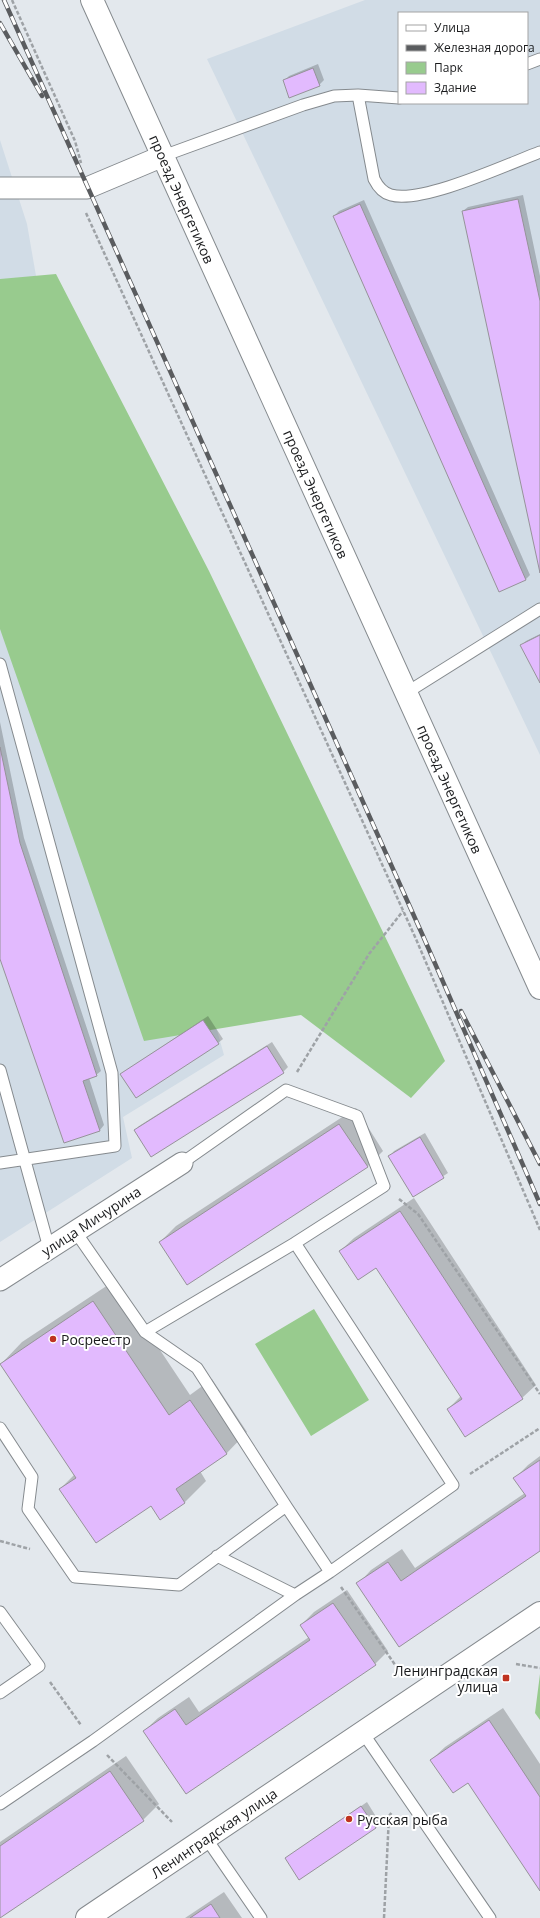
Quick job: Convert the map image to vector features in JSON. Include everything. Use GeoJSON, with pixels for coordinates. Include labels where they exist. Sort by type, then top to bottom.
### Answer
{"type":"FeatureCollection","features":[{"type":"Feature","properties":{"kind":"street","name":"проезд Энергетиков"},"geometry":{"type":"LineString","coordinates":[[92,0],[540,988]]}},
{"type":"Feature","properties":{"kind":"street"},"geometry":{"type":"LineString","coordinates":[[0,188],[87,188],[163,156]]}},
{"type":"Feature","properties":{"kind":"street","name":"улица Мичурина"},"geometry":{"type":"LineString","coordinates":[[0,1280],[182,1163]]}},
{"type":"Feature","properties":{"kind":"street","name":"Ленинградская улица"},"geometry":{"type":"LineString","coordinates":[[87,1918],[540,1613]]}},
{"type":"Feature","properties":{"kind":"lane"},"geometry":{"type":"LineString","coordinates":[[528,64],[540,59]]}},
{"type":"Feature","properties":{"kind":"lane"},"geometry":{"type":"LineString","coordinates":[[163,156],[303,104],[334,96],[358,95],[398,98]]}},
{"type":"Feature","properties":{"kind":"lane"},"geometry":{"type":"LineString","coordinates":[[358,95],[374,179],[379,189],[392,196],[413,196],[438,191],[540,152]]}},
{"type":"Feature","properties":{"kind":"lane"},"geometry":{"type":"LineString","coordinates":[[406,693],[540,610]]}},
{"type":"Feature","properties":{"kind":"lane"},"geometry":{"type":"LineString","coordinates":[[0,664],[112,1073],[115,1146],[24,1159],[0,1164]]}},
{"type":"Feature","properties":{"kind":"lane"},"geometry":{"type":"LineString","coordinates":[[0,1070],[49,1248]]}},
{"type":"Feature","properties":{"kind":"lane"},"geometry":{"type":"LineString","coordinates":[[145,1332],[295,1243],[384,1186],[357,1116],[286,1090],[182,1163]]}},
{"type":"Feature","properties":{"kind":"lane"},"geometry":{"type":"LineString","coordinates":[[76,1231],[145,1332],[197,1368],[330,1572]]}},
{"type":"Feature","properties":{"kind":"lane"},"geometry":{"type":"LineString","coordinates":[[0,1804],[112,1727],[294,1594],[330,1572],[453,1485],[295,1243]]}},
{"type":"Feature","properties":{"kind":"lane"},"geometry":{"type":"LineString","coordinates":[[0,1428],[32,1477],[28,1509],[75,1577],[179,1585],[286,1506]]}},
{"type":"Feature","properties":{"kind":"lane"},"geometry":{"type":"LineString","coordinates":[[217,1556],[294,1594]]}},
{"type":"Feature","properties":{"kind":"lane"},"geometry":{"type":"LineString","coordinates":[[0,1612],[39,1666],[0,1693]]}},
{"type":"Feature","properties":{"kind":"lane"},"geometry":{"type":"LineString","coordinates":[[363,1733],[490,1918]]}},
{"type":"Feature","properties":{"kind":"lane"},"geometry":{"type":"LineString","coordinates":[[206,1838],[261,1918]]}},
{"type":"Feature","properties":{"kind":"path"},"geometry":{"type":"LineString","coordinates":[[12,0],[75,141],[87,188],[86,212],[403,911],[540,1230]]}},
{"type":"Feature","properties":{"kind":"path"},"geometry":{"type":"LineString","coordinates":[[286,1090],[369,954],[403,911]]}},
{"type":"Feature","properties":{"kind":"path"},"geometry":{"type":"LineString","coordinates":[[384,1186],[418,1214],[540,1394]]}},
{"type":"Feature","properties":{"kind":"path"},"geometry":{"type":"LineString","coordinates":[[453,1485],[540,1428]]}},
{"type":"Feature","properties":{"kind":"path"},"geometry":{"type":"LineString","coordinates":[[330,1572],[398,1669]]}},
{"type":"Feature","properties":{"kind":"path"},"geometry":{"type":"LineString","coordinates":[[516,1664],[540,1668]]}},
{"type":"Feature","properties":{"kind":"path"},"geometry":{"type":"LineString","coordinates":[[384,1918],[389,1816],[408,1798]]}},
{"type":"Feature","properties":{"kind":"shaded area"},"geometry":{"type":"Polygon","coordinates":[[[365,0],[540,0],[540,755],[207,59],[365,0]]]}},
{"type":"Feature","properties":{"kind":"shaded area"},"geometry":{"type":"Polygon","coordinates":[[[0,140],[27,224],[87,570],[224,1055],[123,1117],[132,1158],[0,1242],[0,140]]]}},
{"type":"Feature","properties":{"kind":"green space"},"geometry":{"type":"Polygon","coordinates":[[[56,274],[209,571],[445,1061],[411,1098],[301,1015],[144,1041],[0,629],[0,279],[56,274]]]}},
{"type":"Feature","properties":{"kind":"green space"},"geometry":{"type":"Polygon","coordinates":[[[314,1309],[369,1400],[311,1436],[255,1344],[314,1309]]]}},
{"type":"Feature","properties":{"kind":"green space"},"geometry":{"type":"Polygon","coordinates":[[[540,1674],[540,1720],[535,1713],[540,1674]]]}},
{"type":"Feature","properties":{"kind":"building"},"geometry":{"type":"Polygon","coordinates":[[[313,68],[320,86],[289,98],[283,80],[313,68]]]}},
{"type":"Feature","properties":{"kind":"building"},"geometry":{"type":"Polygon","coordinates":[[[518,199],[540,301],[540,573],[462,211],[518,199]]]}},
{"type":"Feature","properties":{"kind":"building"},"geometry":{"type":"Polygon","coordinates":[[[360,204],[526,580],[499,592],[333,216],[360,204]]]}},
{"type":"Feature","properties":{"kind":"building"},"geometry":{"type":"Polygon","coordinates":[[[540,635],[540,683],[520,645],[540,635]]]}},
{"type":"Feature","properties":{"kind":"building"},"geometry":{"type":"Polygon","coordinates":[[[0,747],[20,843],[97,1076],[83,1081],[100,1131],[64,1143],[0,959],[0,747]]]}},
{"type":"Feature","properties":{"kind":"building"},"geometry":{"type":"Polygon","coordinates":[[[203,1020],[219,1044],[136,1098],[120,1074],[203,1020]]]}},
{"type":"Feature","properties":{"kind":"building"},"geometry":{"type":"Polygon","coordinates":[[[267,1046],[284,1073],[151,1157],[134,1130],[267,1046]]]}},
{"type":"Feature","properties":{"kind":"building"},"geometry":{"type":"Polygon","coordinates":[[[339,1124],[368,1167],[187,1285],[159,1242],[339,1124]]]}},
{"type":"Feature","properties":{"kind":"building"},"geometry":{"type":"Polygon","coordinates":[[[420,1137],[444,1178],[413,1197],[388,1156],[420,1137]]]}},
{"type":"Feature","properties":{"kind":"building"},"geometry":{"type":"Polygon","coordinates":[[[400,1211],[523,1399],[465,1437],[447,1409],[462,1399],[376,1268],[358,1280],[339,1251],[400,1211]]]}},
{"type":"Feature","properties":{"kind":"building"},"geometry":{"type":"Polygon","coordinates":[[[93,1301],[169,1415],[190,1400],[227,1454],[176,1489],[185,1503],[160,1520],[151,1506],[96,1543],[59,1489],[76,1478],[0,1364],[93,1301]]]}},
{"type":"Feature","properties":{"kind":"building"},"geometry":{"type":"Polygon","coordinates":[[[540,1460],[540,1551],[399,1647],[356,1583],[388,1562],[401,1581],[526,1496],[513,1478],[540,1460]]]}},
{"type":"Feature","properties":{"kind":"building"},"geometry":{"type":"Polygon","coordinates":[[[333,1603],[376,1665],[186,1794],[143,1731],[175,1709],[186,1725],[310,1640],[300,1625],[333,1603]]]}},
{"type":"Feature","properties":{"kind":"building"},"geometry":{"type":"Polygon","coordinates":[[[489,1720],[540,1797],[540,1891],[468,1783],[453,1793],[430,1760],[489,1720]]]}},
{"type":"Feature","properties":{"kind":"building"},"geometry":{"type":"Polygon","coordinates":[[[110,1771],[144,1821],[0,1918],[0,1846],[110,1771]]]}},
{"type":"Feature","properties":{"kind":"building"},"geometry":{"type":"Polygon","coordinates":[[[361,1806],[376,1828],[299,1880],[285,1858],[361,1806]]]}},
{"type":"Feature","properties":{"kind":"building"},"geometry":{"type":"Polygon","coordinates":[[[211,1904],[220,1918],[190,1918],[211,1904]]]}},
{"type":"Feature","properties":{"kind":"railway"},"geometry":{"type":"LineString","coordinates":[[4,0],[423,936],[540,1204]]}},
{"type":"Feature","properties":{"kind":"railway"},"geometry":{"type":"LineString","coordinates":[[0,23],[42,96]]}},
{"type":"Feature","properties":{"kind":"railway"},"geometry":{"type":"LineString","coordinates":[[461,1011],[540,1164]]}},
{"type":"Feature","properties":{"kind":"place","name":"Росреестр"},"geometry":{"type":"Point","coordinates":[53,1339]}},
{"type":"Feature","properties":{"kind":"place","name":"Ленинградская улица"},"geometry":{"type":"Point","coordinates":[506,1678]}},
{"type":"Feature","properties":{"kind":"place","name":"Русская рыба"},"geometry":{"type":"Point","coordinates":[349,1819]}}]}
